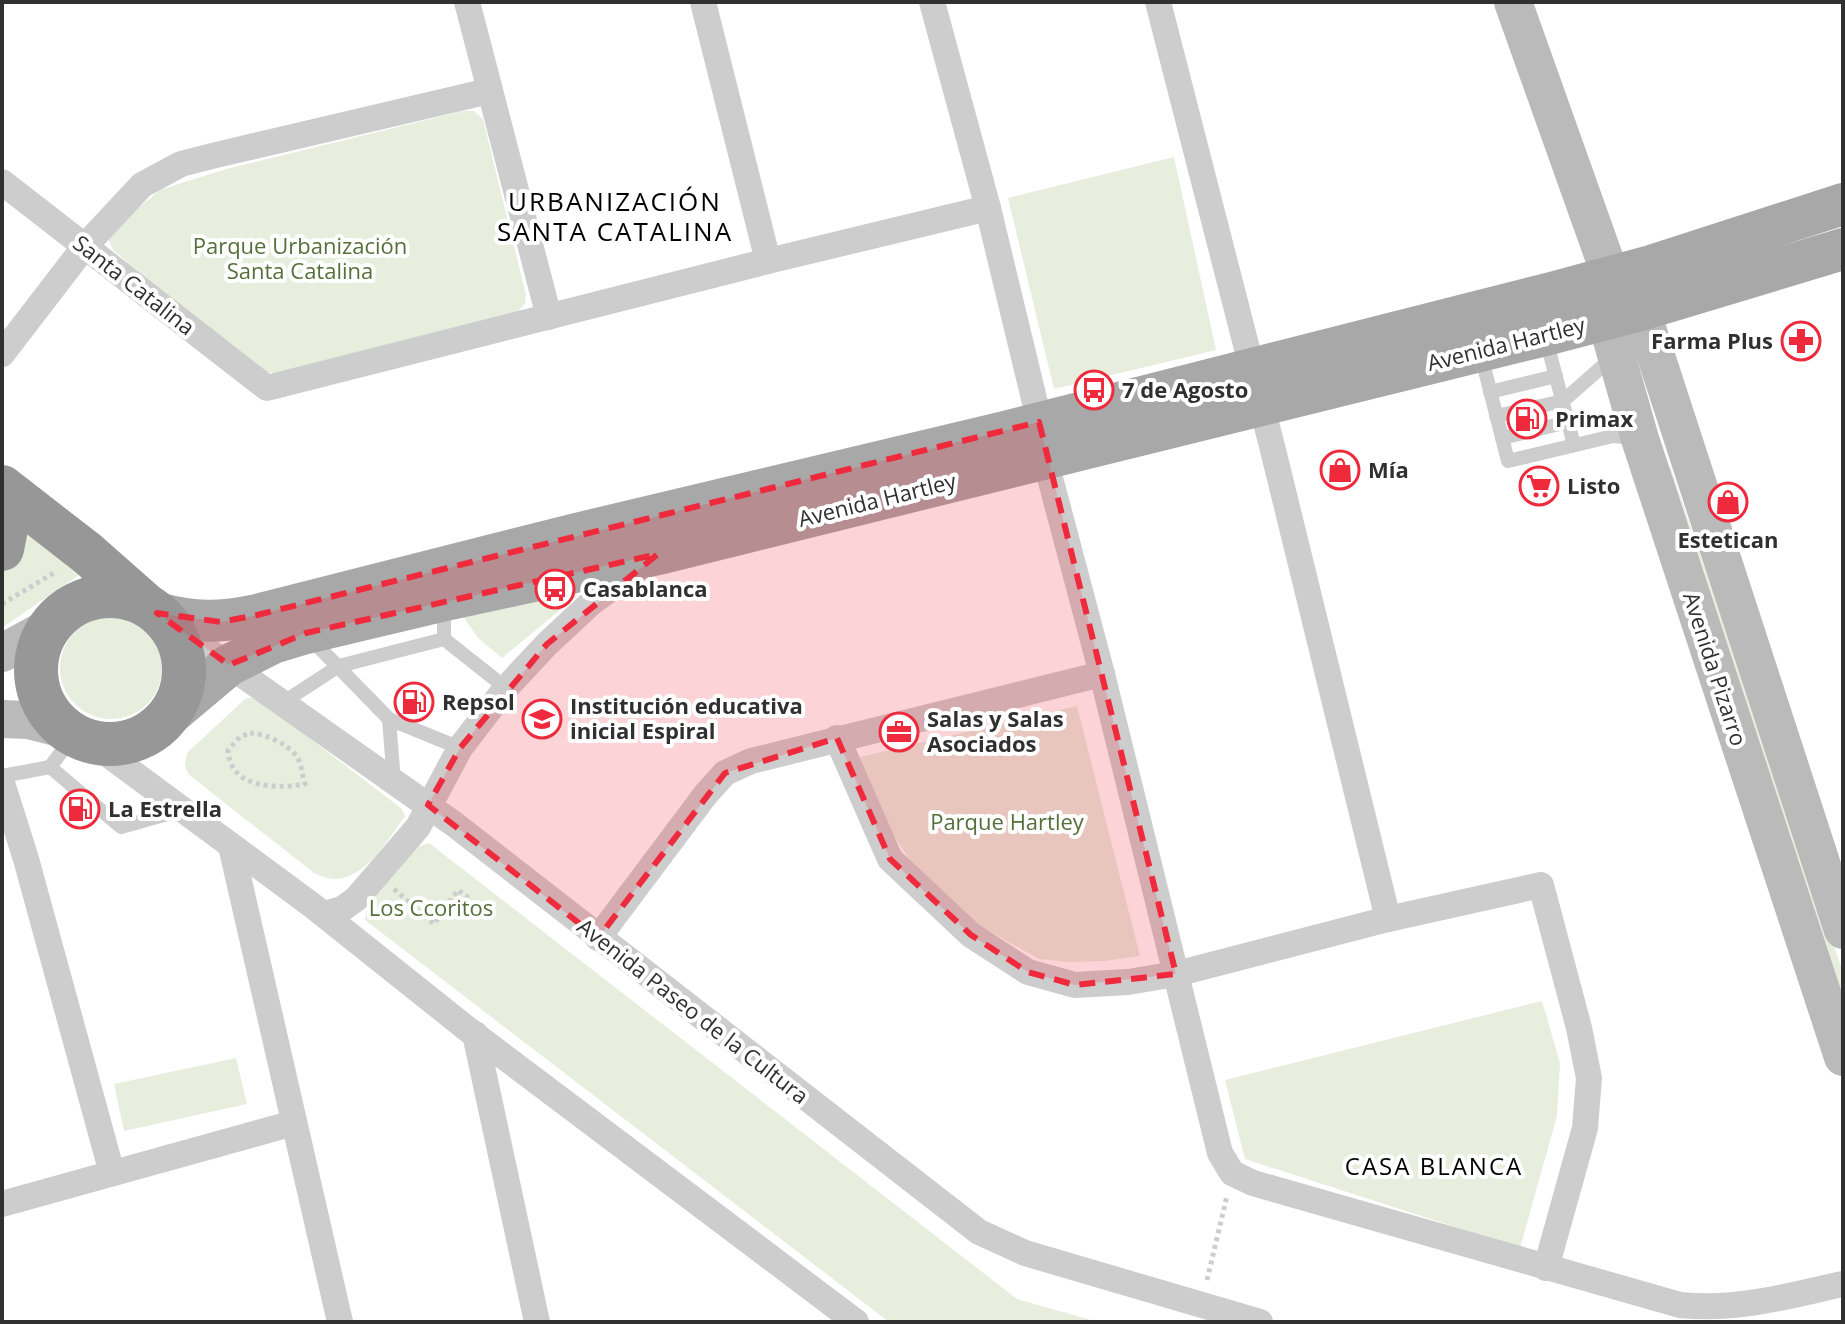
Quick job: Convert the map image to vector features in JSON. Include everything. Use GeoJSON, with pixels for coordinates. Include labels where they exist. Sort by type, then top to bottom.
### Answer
{"type":"FeatureCollection","features":[{"type":"Feature","properties":{"kind":"highway","name":"Avenida Paseo de la Cultura"},"geometry":{"type":"LineString","coordinates":[[2,487],[87,553],[157,613]]}},
{"type":"Feature","properties":{"kind":"highway"},"geometry":{"type":"LineString","coordinates":[[2,508],[5,534],[2,549]]}},
{"type":"Feature","properties":{"kind":"highway"},"geometry":{"type":"LineString","coordinates":[[2,683],[68,739],[110,744],[131,741],[151,732],[166,718],[181,691],[184,665],[179,643],[157,613],[138,601],[115,596],[90,599],[68,609],[50,627],[39,650],[37,675],[44,703],[68,739]]}},
{"type":"Feature","properties":{"kind":"main road","name":"Avenida Pizarro"},"geometry":{"type":"LineString","coordinates":[[1513,2],[1611,277],[1640,439],[1842,1048]]}},
{"type":"Feature","properties":{"kind":"main road","name":"Avenida Hartley"},"geometry":{"type":"LineString","coordinates":[[157,613],[188,621],[221,622],[257,615],[572,535],[1042,440],[1256,387],[1843,204]]}},
{"type":"Feature","properties":{"kind":"main road","name":"Avenida Hartley"},"geometry":{"type":"LineString","coordinates":[[1256,387],[1480,351],[1545,335],[1621,328],[1843,249]]}},
{"type":"Feature","properties":{"kind":"main road","name":"Avenida Pizarro"},"geometry":{"type":"LineString","coordinates":[[1621,328],[1843,930]]}},
{"type":"Feature","properties":{"kind":"main road","name":"Avenida Hartley"},"geometry":{"type":"LineString","coordinates":[[166,718],[229,665],[273,643],[306,633],[444,620],[1042,440]]}},
{"type":"Feature","properties":{"kind":"main road"},"geometry":{"type":"LineString","coordinates":[[2,653],[50,627]]}},
{"type":"Feature","properties":{"kind":"main road"},"geometry":{"type":"LineString","coordinates":[[2,719],[29,720],[68,739]]}},
{"type":"Feature","properties":{"kind":"street"},"geometry":{"type":"LineString","coordinates":[[467,2],[549,317],[988,208]]}},
{"type":"Feature","properties":{"kind":"street"},"geometry":{"type":"LineString","coordinates":[[703,2],[768,261]]}},
{"type":"Feature","properties":{"kind":"street"},"geometry":{"type":"LineString","coordinates":[[932,2],[988,208],[1042,440],[1220,1153],[1232,1173],[1253,1183],[1680,1305],[1712,1308],[1759,1303],[1843,1284]]}},
{"type":"Feature","properties":{"kind":"street"},"geometry":{"type":"LineString","coordinates":[[1158,2],[1388,919]]}},
{"type":"Feature","properties":{"kind":"street"},"geometry":{"type":"LineString","coordinates":[[2,354],[85,246],[142,185],[181,164],[489,91]]}},
{"type":"Feature","properties":{"kind":"street","name":"Santa Catalina"},"geometry":{"type":"LineString","coordinates":[[2,182],[267,388],[549,317]]}},
{"type":"Feature","properties":{"kind":"street"},"geometry":{"type":"LineString","coordinates":[[324,914],[342,909],[356,899],[418,827],[460,748],[506,688],[591,603],[658,554]]}},
{"type":"Feature","properties":{"kind":"street","name":"Avenida Paseo de la Cultura"},"geometry":{"type":"LineString","coordinates":[[157,613],[428,805],[979,1232],[1025,1253],[1260,1322]]}},
{"type":"Feature","properties":{"kind":"street"},"geometry":{"type":"LineString","coordinates":[[598,938],[725,773],[751,761],[837,738],[1102,674]]}},
{"type":"Feature","properties":{"kind":"street"},"geometry":{"type":"LineString","coordinates":[[837,738],[890,859],[971,935],[1028,972],[1075,985],[1128,982],[1176,974],[1388,919],[1541,885],[1589,1078],[1585,1128],[1546,1268]]}},
{"type":"Feature","properties":{"kind":"street"},"geometry":{"type":"LineString","coordinates":[[68,739],[182,810],[324,914],[475,1034],[856,1322]]}},
{"type":"Feature","properties":{"kind":"street"},"geometry":{"type":"LineString","coordinates":[[2,783],[26,859],[112,1173]]}},
{"type":"Feature","properties":{"kind":"street"},"geometry":{"type":"LineString","coordinates":[[231,846],[340,1322]]}},
{"type":"Feature","properties":{"kind":"street"},"geometry":{"type":"LineString","coordinates":[[475,1034],[537,1322]]}},
{"type":"Feature","properties":{"kind":"street"},"geometry":{"type":"LineString","coordinates":[[2,1204],[294,1123]]}},
{"type":"Feature","properties":{"kind":"lane"},"geometry":{"type":"LineString","coordinates":[[1496,416],[1563,401],[1621,328]]}},
{"type":"Feature","properties":{"kind":"lane"},"geometry":{"type":"LineString","coordinates":[[1545,335],[1574,445]]}},
{"type":"Feature","properties":{"kind":"lane"},"geometry":{"type":"LineString","coordinates":[[1480,351],[1508,461],[1613,436],[1640,439]]}},
{"type":"Feature","properties":{"kind":"lane"},"geometry":{"type":"LineString","coordinates":[[1490,392],[1556,376]]}},
{"type":"Feature","properties":{"kind":"lane"},"geometry":{"type":"LineString","coordinates":[[1502,438],[1568,422]]}},
{"type":"Feature","properties":{"kind":"lane"},"geometry":{"type":"LineString","coordinates":[[282,703],[339,666],[444,620],[506,688]]}},
{"type":"Feature","properties":{"kind":"lane"},"geometry":{"type":"LineString","coordinates":[[306,633],[389,719],[460,748]]}},
{"type":"Feature","properties":{"kind":"lane"},"geometry":{"type":"LineString","coordinates":[[389,719],[394,783]]}},
{"type":"Feature","properties":{"kind":"lane"},"geometry":{"type":"LineString","coordinates":[[2,776],[68,739],[121,827],[182,810]]}},
{"type":"Feature","properties":{"kind":"path"},"geometry":{"type":"LineString","coordinates":[[2,604],[68,565]]}},
{"type":"Feature","properties":{"kind":"path"},"geometry":{"type":"LineString","coordinates":[[250,733],[264,734],[299,759],[305,784],[287,787],[254,785],[234,770],[228,750],[240,737],[250,733]]}},
{"type":"Feature","properties":{"kind":"path"},"geometry":{"type":"LineString","coordinates":[[458,890],[470,899]]}},
{"type":"Feature","properties":{"kind":"path"},"geometry":{"type":"LineString","coordinates":[[1201,1304],[1232,1173]]}},
{"type":"Feature","properties":{"kind":"highlighted area"},"geometry":{"type":"Polygon","coordinates":[[[1039,422],[1176,974],[1075,985],[1028,972],[971,935],[890,859],[837,738],[725,773],[598,938],[428,805],[460,748],[547,644],[658,554],[306,633],[229,665],[157,613],[221,622],[257,615],[1039,422]]]}},
{"type":"Feature","properties":{"kind":"green space","name":"Parque Urbanización Santa Catalina"},"geometry":{"type":"Polygon","coordinates":[[[463,111],[474,111],[483,119],[526,295],[525,304],[516,313],[278,373],[258,372],[113,250],[108,238],[121,222],[160,190],[226,169],[463,111]]]}},
{"type":"Feature","properties":{"kind":"green space"},"geometry":{"type":"Polygon","coordinates":[[[1174,157],[1216,350],[1054,389],[1008,198],[1174,157]]]}},
{"type":"Feature","properties":{"kind":"green space"},"geometry":{"type":"Polygon","coordinates":[[[1670,466],[1843,972],[1843,1006],[1660,469],[1670,466]]]}},
{"type":"Feature","properties":{"kind":"green space"},"geometry":{"type":"Polygon","coordinates":[[[26,530],[79,575],[2,628],[2,575],[26,530]]]}},
{"type":"Feature","properties":{"kind":"green space"},"geometry":{"type":"Polygon","coordinates":[[[575,587],[577,596],[502,658],[478,638],[462,615],[575,587]]]}},
{"type":"Feature","properties":{"kind":"green space"},"geometry":{"type":"Polygon","coordinates":[[[111,617],[130,621],[147,632],[158,649],[162,668],[158,687],[147,704],[130,715],[111,719],[92,715],[75,704],[64,687],[60,668],[64,649],[75,632],[92,621],[111,617]]]}},
{"type":"Feature","properties":{"kind":"green space","name":"Los Ccoritos"},"geometry":{"type":"Polygon","coordinates":[[[256,697],[402,809],[405,816],[391,836],[374,857],[355,873],[332,879],[314,873],[188,774],[185,765],[187,753],[245,699],[256,697]]]}},
{"type":"Feature","properties":{"kind":"green space","name":"Parque Hartley"},"geometry":{"type":"Polygon","coordinates":[[[1077,706],[1140,956],[1104,961],[1039,959],[975,923],[913,864],[882,819],[860,757],[1077,706]]]}},
{"type":"Feature","properties":{"kind":"green space","name":"Los Ccoritos"},"geometry":{"type":"Polygon","coordinates":[[[429,843],[1017,1299],[1098,1322],[889,1322],[365,920],[368,903],[414,848],[429,843]]]}},
{"type":"Feature","properties":{"kind":"green space"},"geometry":{"type":"Polygon","coordinates":[[[1542,1001],[1560,1063],[1557,1116],[1520,1248],[1245,1159],[1225,1080],[1542,1001]]]}},
{"type":"Feature","properties":{"kind":"green space"},"geometry":{"type":"Polygon","coordinates":[[[236,1058],[247,1104],[124,1131],[114,1084],[236,1058]]]}},
{"type":"Feature","properties":{"kind":"place","name":"Farma Plus"},"geometry":{"type":"Point","coordinates":[1801,341]}},
{"type":"Feature","properties":{"kind":"place","name":"7 de Agosto"},"geometry":{"type":"Point","coordinates":[1094,390]}},
{"type":"Feature","properties":{"kind":"place","name":"Primax"},"geometry":{"type":"Point","coordinates":[1527,419]}},
{"type":"Feature","properties":{"kind":"place","name":"Mía"},"geometry":{"type":"Point","coordinates":[1340,470]}},
{"type":"Feature","properties":{"kind":"place","name":"Listo"},"geometry":{"type":"Point","coordinates":[1539,486]}},
{"type":"Feature","properties":{"kind":"place","name":"Estetican"},"geometry":{"type":"Point","coordinates":[1728,502]}},
{"type":"Feature","properties":{"kind":"place","name":"Casablanca"},"geometry":{"type":"Point","coordinates":[555,589]}},
{"type":"Feature","properties":{"kind":"place","name":"Repsol"},"geometry":{"type":"Point","coordinates":[414,702]}},
{"type":"Feature","properties":{"kind":"place","name":"Institución educativa inicial Espiral"},"geometry":{"type":"Point","coordinates":[542,719]}},
{"type":"Feature","properties":{"kind":"place","name":"Salas y Salas Asociados"},"geometry":{"type":"Point","coordinates":[899,732]}},
{"type":"Feature","properties":{"kind":"place","name":"La Estrella"},"geometry":{"type":"Point","coordinates":[80,809]}},
{"type":"Feature","properties":{"kind":"district","name":"URBANIZACIÓN SANTA CATALINA"},"geometry":{"type":"Point","coordinates":[615,217]}},
{"type":"Feature","properties":{"kind":"district","name":"CASA BLANCA"},"geometry":{"type":"Point","coordinates":[1434,1167]}}]}
